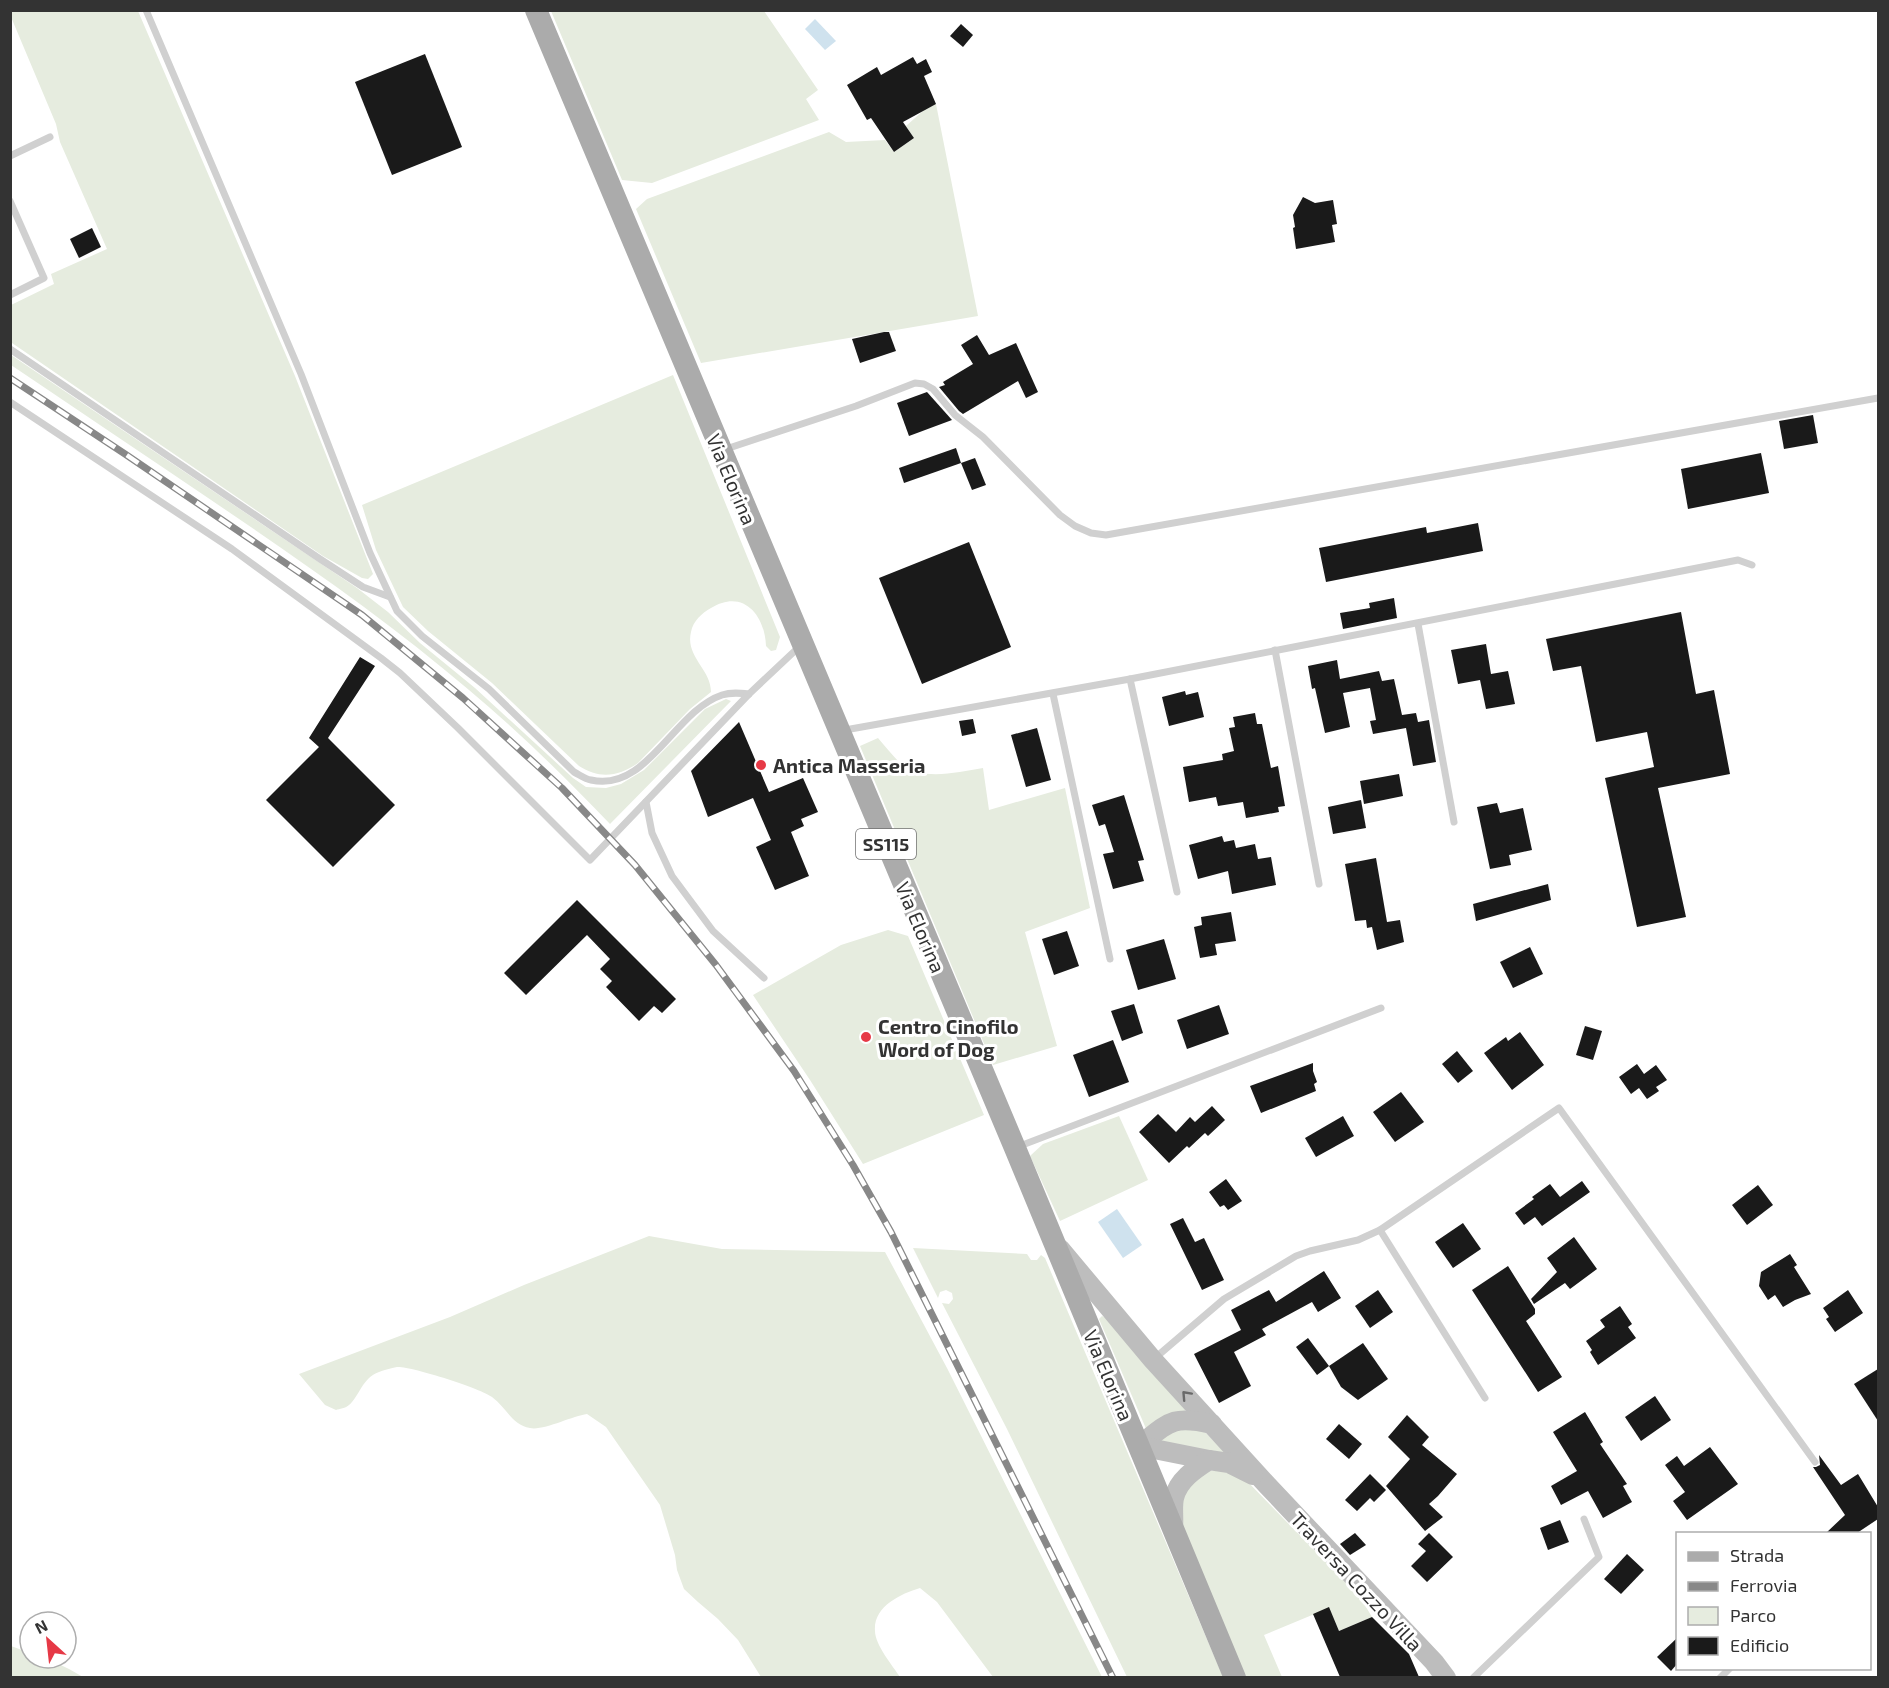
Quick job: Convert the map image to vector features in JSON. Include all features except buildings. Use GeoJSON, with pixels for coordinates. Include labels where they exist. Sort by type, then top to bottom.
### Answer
{"type":"FeatureCollection","features":[{"type":"Feature","properties":{"kind":"main road","name":"Via Elorina"},"geometry":{"type":"LineString","coordinates":[[536,10],[1235,1677]]}},
{"type":"Feature","properties":{"kind":"street","name":"Traversa Cozzo Villa"},"geometry":{"type":"LineString","coordinates":[[1052,1239],[1153,1360],[1446,1677]]}},
{"type":"Feature","properties":{"kind":"street"},"geometry":{"type":"LineString","coordinates":[[1139,1446],[1169,1422],[1183,1419],[1212,1424]]}},
{"type":"Feature","properties":{"kind":"street"},"geometry":{"type":"LineString","coordinates":[[1139,1446],[1229,1463],[1268,1485]]}},
{"type":"Feature","properties":{"kind":"street"},"geometry":{"type":"LineString","coordinates":[[1173,1530],[1174,1498],[1182,1482],[1192,1470],[1209,1460]]}},
{"type":"Feature","properties":{"kind":"lane"},"geometry":{"type":"LineString","coordinates":[[147,10],[301,374],[370,553],[397,611],[422,636],[489,689],[574,772],[589,780],[605,782],[624,777],[640,767],[702,705],[721,696],[735,693],[749,694]]}},
{"type":"Feature","properties":{"kind":"lane"},"geometry":{"type":"LineString","coordinates":[[10,156],[50,137]]}},
{"type":"Feature","properties":{"kind":"lane"},"geometry":{"type":"LineString","coordinates":[[10,201],[44,278],[10,296]]}},
{"type":"Feature","properties":{"kind":"lane"},"geometry":{"type":"LineString","coordinates":[[10,349],[320,559],[363,586],[390,597]]}},
{"type":"Feature","properties":{"kind":"lane"},"geometry":{"type":"LineString","coordinates":[[720,451],[856,406],[915,383],[924,384],[933,389],[955,415],[983,437],[1060,515],[1075,526],[1091,533],[1106,535],[1878,398]]}},
{"type":"Feature","properties":{"kind":"lane"},"geometry":{"type":"LineString","coordinates":[[10,402],[232,549],[381,658],[458,728],[591,860],[749,694],[802,645]]}},
{"type":"Feature","properties":{"kind":"lane"},"geometry":{"type":"LineString","coordinates":[[839,732],[1053,694],[1738,560],[1752,565]]}},
{"type":"Feature","properties":{"kind":"lane"},"geometry":{"type":"LineString","coordinates":[[1418,624],[1454,822]]}},
{"type":"Feature","properties":{"kind":"lane"},"geometry":{"type":"LineString","coordinates":[[1275,650],[1319,884]]}},
{"type":"Feature","properties":{"kind":"lane"},"geometry":{"type":"LineString","coordinates":[[1130,679],[1177,892]]}},
{"type":"Feature","properties":{"kind":"lane"},"geometry":{"type":"LineString","coordinates":[[1053,694],[1110,959]]}},
{"type":"Feature","properties":{"kind":"lane"},"geometry":{"type":"LineString","coordinates":[[646,802],[652,833],[672,876],[713,931],[764,978]]}},
{"type":"Feature","properties":{"kind":"lane"},"geometry":{"type":"LineString","coordinates":[[1014,1148],[1381,1008]]}},
{"type":"Feature","properties":{"kind":"lane"},"geometry":{"type":"LineString","coordinates":[[1153,1360],[1224,1299],[1296,1256],[1358,1240],[1380,1230],[1559,1108],[1815,1462]]}},
{"type":"Feature","properties":{"kind":"lane"},"geometry":{"type":"LineString","coordinates":[[1380,1230],[1485,1398]]}},
{"type":"Feature","properties":{"kind":"lane"},"geometry":{"type":"LineString","coordinates":[[1473,1677],[1599,1557],[1584,1519]]}},
{"type":"Feature","properties":{"kind":"green space"},"geometry":{"type":"Polygon","coordinates":[[[10,11],[138,11],[295,376],[373,574],[368,579],[362,578],[323,556],[12,343],[11,305],[54,284],[51,274],[107,249],[60,142],[56,124],[10,11]]]}},
{"type":"Feature","properties":{"kind":"green space"},"geometry":{"type":"Polygon","coordinates":[[[551,11],[764,11],[818,90],[806,99],[819,120],[652,183],[622,180],[551,11]]]}},
{"type":"Feature","properties":{"kind":"green space"},"geometry":{"type":"Polygon","coordinates":[[[936,104],[978,316],[701,363],[636,209],[647,199],[829,132],[846,142],[885,140],[894,152],[914,138],[906,126],[924,110],[936,104]]]}},
{"type":"Feature","properties":{"kind":"green space"},"geometry":{"type":"Polygon","coordinates":[[[11,355],[357,588],[388,612],[420,643],[475,688],[573,778],[586,787],[606,788],[621,784],[644,770],[705,709],[726,699],[731,701],[610,824],[506,722],[407,640],[344,592],[11,365],[11,355]]]}},
{"type":"Feature","properties":{"kind":"green space"},"geometry":{"type":"Polygon","coordinates":[[[673,375],[780,637],[776,650],[771,651],[766,646],[765,635],[757,615],[742,603],[733,601],[723,603],[704,612],[694,624],[690,641],[695,656],[707,676],[711,692],[690,709],[631,768],[616,774],[594,773],[579,766],[492,683],[428,631],[403,607],[376,550],[362,505],[673,375]]]}},
{"type":"Feature","properties":{"kind":"green space"},"geometry":{"type":"Polygon","coordinates":[[[878,738],[900,763],[919,772],[940,774],[983,768],[989,810],[1065,788],[1090,908],[1025,932],[1057,1046],[993,1065],[860,746],[878,738]]]}},
{"type":"Feature","properties":{"kind":"green space","name":"Centro Cinofilo Word of Dog"},"geometry":{"type":"Polygon","coordinates":[[[888,930],[908,936],[984,1115],[863,1164],[753,995],[841,945],[888,930]]]}},
{"type":"Feature","properties":{"kind":"green space"},"geometry":{"type":"Polygon","coordinates":[[[1119,1116],[1148,1180],[1060,1221],[1030,1156],[1043,1144],[1119,1116]]]}},
{"type":"Feature","properties":{"kind":"green space"},"geometry":{"type":"Polygon","coordinates":[[[649,1236],[722,1249],[885,1252],[947,1368],[1102,1677],[993,1677],[937,1602],[920,1588],[889,1603],[878,1615],[876,1623],[878,1643],[900,1677],[761,1677],[738,1640],[684,1589],[660,1505],[606,1427],[587,1414],[542,1427],[530,1428],[518,1423],[486,1393],[431,1374],[397,1367],[373,1375],[349,1405],[336,1410],[325,1405],[299,1374],[450,1317],[649,1236]]]}},
{"type":"Feature","properties":{"kind":"green space"},"geometry":{"type":"Polygon","coordinates":[[[913,1248],[1027,1254],[1031,1260],[1037,1260],[1041,1255],[1045,1258],[1223,1677],[1127,1677],[1007,1429],[942,1303],[949,1304],[953,1299],[952,1293],[946,1290],[940,1292],[938,1298],[913,1248]]]}},
{"type":"Feature","properties":{"kind":"green space"},"geometry":{"type":"Polygon","coordinates":[[[1102,1316],[1188,1407],[1184,1412],[1147,1431],[1099,1319],[1102,1316]]]}},
{"type":"Feature","properties":{"kind":"green space"},"geometry":{"type":"Polygon","coordinates":[[[1177,1429],[1202,1429],[1227,1455],[1160,1443],[1161,1439],[1177,1429]]]}},
{"type":"Feature","properties":{"kind":"green space"},"geometry":{"type":"Polygon","coordinates":[[[1220,1470],[1244,1478],[1360,1597],[1372,1617],[1339,1631],[1329,1608],[1264,1635],[1282,1677],[1244,1677],[1183,1532],[1182,1499],[1192,1481],[1209,1471],[1220,1470]]]}},
{"type":"Feature","properties":{"kind":"green space"},"geometry":{"type":"Polygon","coordinates":[[[11,1646],[18,1649],[18,1670],[71,1670],[83,1677],[11,1677],[11,1646]]]}},
{"type":"Feature","properties":{"kind":"water"},"geometry":{"type":"Polygon","coordinates":[[[815,19],[836,41],[825,50],[805,29],[815,19]]]}},
{"type":"Feature","properties":{"kind":"water"},"geometry":{"type":"Polygon","coordinates":[[[1117,1209],[1142,1245],[1123,1258],[1098,1222],[1117,1209]]]}},
{"type":"Feature","properties":{"kind":"railway"},"geometry":{"type":"LineString","coordinates":[[10,378],[362,615],[463,698],[562,788],[635,865],[716,965],[794,1071],[853,1165],[891,1232],[1113,1678]]}},
{"type":"Feature","properties":{"kind":"place","name":"Antica Masseria"},"geometry":{"type":"Point","coordinates":[761,765]}},
{"type":"Feature","properties":{"kind":"place","name":"Centro Cinofilo Word of Dog"},"geometry":{"type":"Point","coordinates":[866,1037]}}]}
